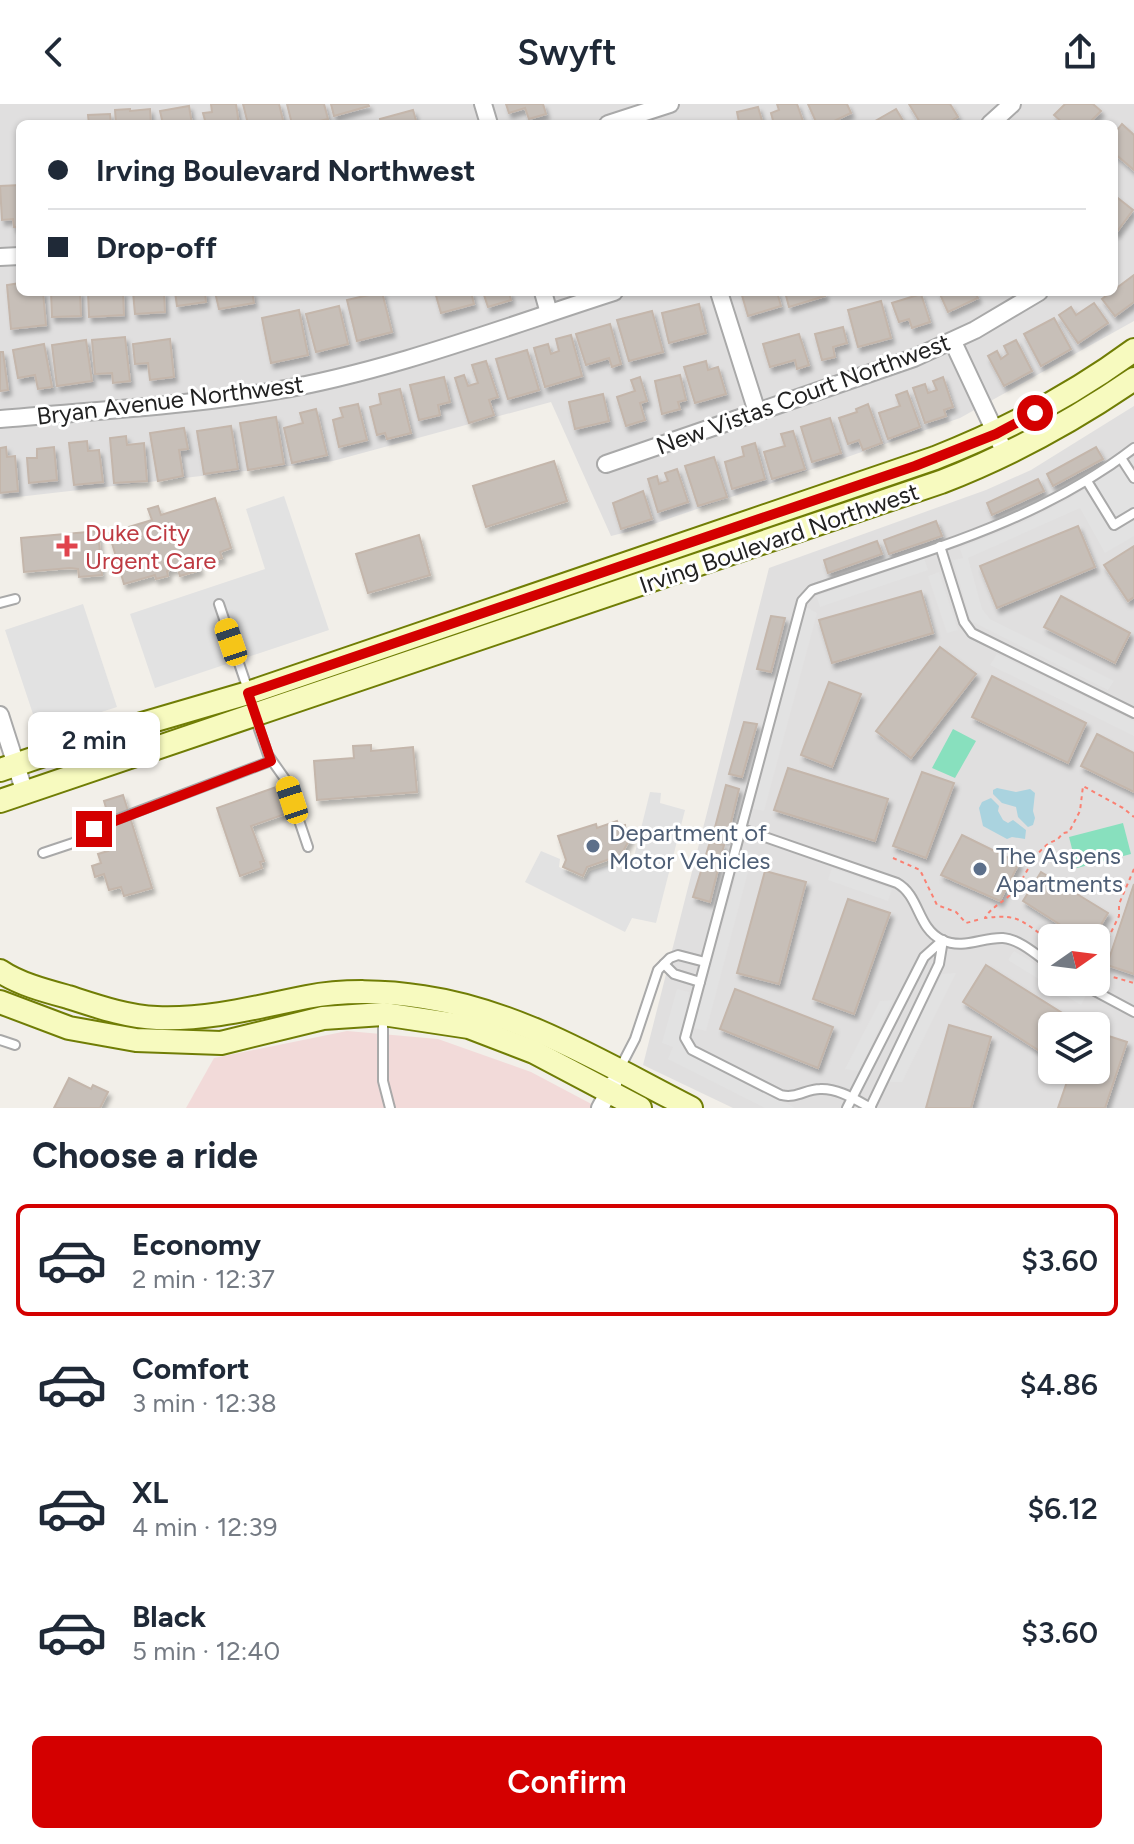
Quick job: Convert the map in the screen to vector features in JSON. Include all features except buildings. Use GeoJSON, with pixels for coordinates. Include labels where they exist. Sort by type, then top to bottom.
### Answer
{"type":"FeatureCollection","features":[{"type":"Feature","properties":{"kind":"street"},"geometry":{"type":"LineString","coordinates":[[620,120],[670,104]]}},
{"type":"Feature","properties":{"kind":"street"},"geometry":{"type":"LineString","coordinates":[[994,120],[1012,104]]}},
{"type":"Feature","properties":{"kind":"street"},"geometry":{"type":"LineString","coordinates":[[544,296],[549,313]]}},
{"type":"Feature","properties":{"kind":"street","name":"Bryan Avenue Northwest"},"geometry":{"type":"LineString","coordinates":[[0,419],[273,391],[375,367],[602,296]]}},
{"type":"Feature","properties":{"kind":"street"},"geometry":{"type":"LineString","coordinates":[[720,296],[757,412]]}},
{"type":"Feature","properties":{"kind":"street","name":"New Vistas Court Northwest"},"geometry":{"type":"LineString","coordinates":[[606,464],[870,374],[953,342],[1032,296]]}},
{"type":"Feature","properties":{"kind":"street"},"geometry":{"type":"LineString","coordinates":[[953,342],[1006,455]]}},
{"type":"Feature","properties":{"kind":"street","name":"Irving Boulevard Northwest"},"geometry":{"type":"LineString","coordinates":[[0,801],[251,704],[996,434],[1072,391],[1134,350]]}},
{"type":"Feature","properties":{"kind":"street","name":"Irving Boulevard Northwest"},"geometry":{"type":"LineString","coordinates":[[8,767],[251,704],[906,495],[1006,455],[1085,413],[1134,379]]}},
{"type":"Feature","properties":{"kind":"street"},"geometry":{"type":"LineString","coordinates":[[0,715],[8,767],[25,793]]}},
{"type":"Feature","properties":{"kind":"street"},"geometry":{"type":"LineString","coordinates":[[0,971],[53,993],[107,1010],[155,1018],[204,1017],[310,996],[363,993],[421,996],[514,1020],[691,1108]]}},
{"type":"Feature","properties":{"kind":"street"},"geometry":{"type":"LineString","coordinates":[[2,1006],[94,1034],[136,1040],[221,1043],[323,1018],[383,1014],[469,1027],[534,1052],[605,1100],[640,1108]]}},
{"type":"Feature","properties":{"kind":"street"},"geometry":{"type":"LineString","coordinates":[[605,1100],[619,1071]]}},
{"type":"Feature","properties":{"kind":"lane"},"geometry":{"type":"LineString","coordinates":[[943,940],[939,964],[870,1108],[823,1088],[795,1096],[781,1095],[692,1050],[686,1043],[685,1033],[739,828],[804,596],[812,590],[1035,510],[1087,481],[1134,448]]}},
{"type":"Feature","properties":{"kind":"lane"},"geometry":{"type":"LineString","coordinates":[[1121,458],[1134,478]]}},
{"type":"Feature","properties":{"kind":"lane"},"geometry":{"type":"LineString","coordinates":[[1087,481],[1114,525],[1134,513]]}},
{"type":"Feature","properties":{"kind":"lane"},"geometry":{"type":"LineString","coordinates":[[940,546],[964,622],[972,633],[1134,713]]}},
{"type":"Feature","properties":{"kind":"lane"},"geometry":{"type":"LineString","coordinates":[[0,603],[15,599]]}},
{"type":"Feature","properties":{"kind":"lane"},"geometry":{"type":"LineString","coordinates":[[219,604],[271,761],[285,779],[308,847]]}},
{"type":"Feature","properties":{"kind":"lane"},"geometry":{"type":"LineString","coordinates":[[43,853],[73,843],[102,825],[271,761]]}},
{"type":"Feature","properties":{"kind":"lane"},"geometry":{"type":"LineString","coordinates":[[739,828],[897,883],[909,892],[926,927],[943,940],[968,944],[1009,939],[1038,957]]}},
{"type":"Feature","properties":{"kind":"lane"},"geometry":{"type":"LineString","coordinates":[[847,1108],[924,957],[943,940]]}},
{"type":"Feature","properties":{"kind":"lane"},"geometry":{"type":"LineString","coordinates":[[619,1071],[635,1039],[654,977],[664,964],[678,955],[705,962]]}},
{"type":"Feature","properties":{"kind":"lane"},"geometry":{"type":"LineString","coordinates":[[664,964],[674,974],[700,982]]}},
{"type":"Feature","properties":{"kind":"lane"},"geometry":{"type":"LineString","coordinates":[[1101,996],[1134,1012]]}},
{"type":"Feature","properties":{"kind":"lane"},"geometry":{"type":"LineString","coordinates":[[383,1014],[383,1081],[390,1108]]}},
{"type":"Feature","properties":{"kind":"lane"},"geometry":{"type":"LineString","coordinates":[[0,1040],[15,1045]]}},
{"type":"Feature","properties":{"kind":"path"},"geometry":{"type":"LineString","coordinates":[[1038,932],[1016,917],[985,918],[989,911],[1012,893],[1040,850],[1048,842],[1069,832],[1080,811],[1083,786],[1134,817]]}},
{"type":"Feature","properties":{"kind":"path"},"geometry":{"type":"LineString","coordinates":[[893,858],[920,870],[937,905],[956,912],[966,923],[981,919]]}},
{"type":"Feature","properties":{"kind":"path"},"geometry":{"type":"LineString","coordinates":[[1110,935],[1134,869]]}},
{"type":"Feature","properties":{"kind":"path"},"geometry":{"type":"LineString","coordinates":[[1110,976],[1134,983]]}},
{"type":"Feature","properties":{"kind":"shaded area"},"geometry":{"type":"Polygon","coordinates":[[[0,104],[1134,104],[1134,321],[960,418],[611,536],[551,402],[333,461],[0,499],[0,104]]]}},
{"type":"Feature","properties":{"kind":"shaded area","name":"The Aspens Apartments"},"geometry":{"type":"Polygon","coordinates":[[[1134,406],[1134,1108],[733,1108],[643,1065],[769,568],[986,490],[1031,470],[1134,406]]]}},
{"type":"Feature","properties":{"kind":"shaded area"},"geometry":{"type":"Polygon","coordinates":[[[1134,457],[1134,536],[1105,553],[1080,508],[968,558],[982,609],[990,619],[1114,681],[1108,690],[971,621],[953,560],[963,558],[960,548],[1024,522],[1071,498],[1134,457]]]}},
{"type":"Feature","properties":{"kind":"shaded area"},"geometry":{"type":"Polygon","coordinates":[[[284,496],[329,630],[155,688],[130,614],[265,569],[246,509],[284,496]]]}},
{"type":"Feature","properties":{"kind":"shaded area"},"geometry":{"type":"Polygon","coordinates":[[[924,558],[928,570],[820,607],[816,596],[924,558]]]}},
{"type":"Feature","properties":{"kind":"shaded area"},"geometry":{"type":"Polygon","coordinates":[[[939,572],[958,630],[947,633],[928,576],[939,572]]]}},
{"type":"Feature","properties":{"kind":"shaded area"},"geometry":{"type":"Polygon","coordinates":[[[83,604],[117,707],[39,732],[5,630],[83,604]]]}},
{"type":"Feature","properties":{"kind":"shaded area"},"geometry":{"type":"Polygon","coordinates":[[[806,607],[817,613],[764,811],[753,809],[806,607]]]}},
{"type":"Feature","properties":{"kind":"shaded area"},"geometry":{"type":"Polygon","coordinates":[[[997,654],[1134,721],[1134,736],[990,665],[997,654]]]}},
{"type":"Feature","properties":{"kind":"shaded area"},"geometry":{"type":"Polygon","coordinates":[[[650,792],[661,793],[660,803],[685,810],[656,923],[632,918],[625,932],[525,882],[541,851],[560,859],[559,867],[584,880],[590,871],[634,857],[650,792]]]}},
{"type":"Feature","properties":{"kind":"shaded area"},"geometry":{"type":"Polygon","coordinates":[[[743,850],[753,853],[706,1031],[694,1028],[743,850]]]}},
{"type":"Feature","properties":{"kind":"shaded area"},"geometry":{"type":"Polygon","coordinates":[[[832,868],[892,889],[888,901],[828,880],[832,868]]]}},
{"type":"Feature","properties":{"kind":"shaded area"},"geometry":{"type":"Polygon","coordinates":[[[1014,951],[1038,966],[1038,978],[1008,960],[1014,951]]]}},
{"type":"Feature","properties":{"kind":"shaded area"},"geometry":{"type":"Polygon","coordinates":[[[956,973],[902,1082],[887,1082],[942,974],[956,973]]]}},
{"type":"Feature","properties":{"kind":"shaded area"},"geometry":{"type":"Polygon","coordinates":[[[677,989],[689,992],[683,1049],[795,1108],[765,1108],[668,1059],[673,1047],[662,1043],[677,989]]]}},
{"type":"Feature","properties":{"kind":"shaded area"},"geometry":{"type":"Polygon","coordinates":[[[1066,996],[1086,996],[1081,1005],[1066,996]]]}},
{"type":"Feature","properties":{"kind":"shaded area"},"geometry":{"type":"Polygon","coordinates":[[[893,1000],[859,1071],[845,1069],[880,1001],[893,1000]]]}},
{"type":"Feature","properties":{"kind":"shaded area"},"geometry":{"type":"Polygon","coordinates":[[[347,1031],[438,1039],[531,1072],[599,1108],[186,1108],[214,1058],[347,1031]]]}},
{"type":"Feature","properties":{"kind":"green space"},"geometry":{"type":"Polygon","coordinates":[[[953,729],[976,741],[955,778],[932,768],[953,729]]]}},
{"type":"Feature","properties":{"kind":"green space"},"geometry":{"type":"Polygon","coordinates":[[[1123,823],[1131,854],[1077,868],[1069,837],[1123,823]]]}},
{"type":"Feature","properties":{"kind":"water"},"geometry":{"type":"Polygon","coordinates":[[[997,788],[1016,792],[1030,789],[1035,793],[1033,825],[1028,827],[1018,817],[1016,807],[1002,803],[993,794],[997,788]]]}},
{"type":"Feature","properties":{"kind":"water"},"geometry":{"type":"Polygon","coordinates":[[[991,798],[999,806],[1003,820],[1008,823],[1013,820],[1026,830],[1025,839],[1007,839],[983,826],[979,808],[982,802],[991,798]]]}},
{"type":"Feature","properties":{"kind":"place","name":"Duke City Urgent Care"},"geometry":{"type":"Point","coordinates":[67,546]}},
{"type":"Feature","properties":{"kind":"place","name":"Department of Motor Vehicles"},"geometry":{"type":"Point","coordinates":[593,846]}},
{"type":"Feature","properties":{"kind":"place","name":"The Aspens Apartments"},"geometry":{"type":"Point","coordinates":[980,869]}},
{"type":"Feature","properties":{"kind":"route"},"geometry":{"type":"LineString","coordinates":[[94,829],[271,761],[248,693],[915,466],[996,434],[1035,413]]}}]}
